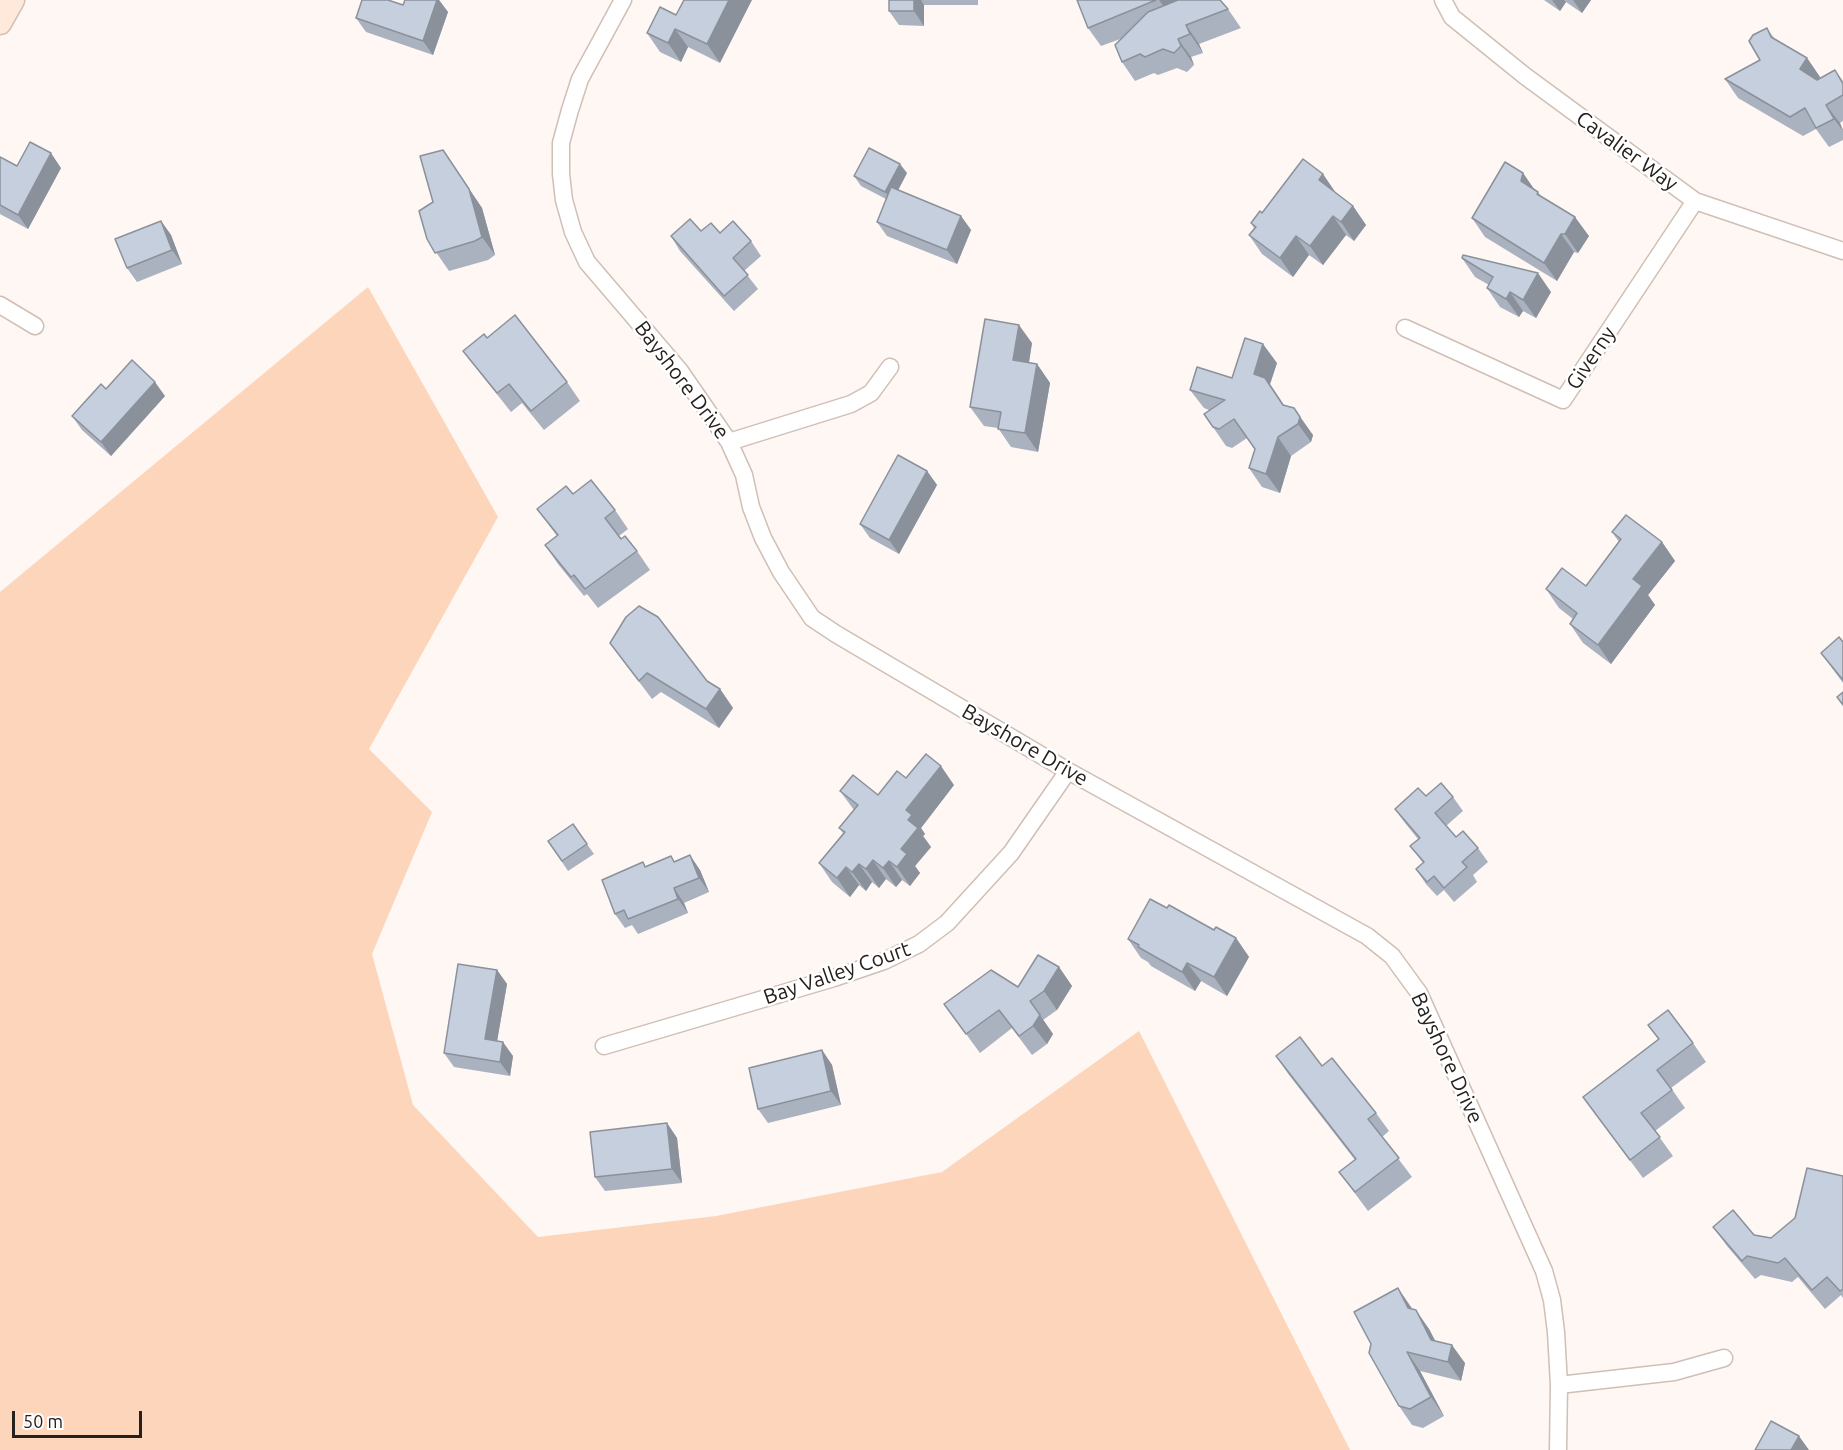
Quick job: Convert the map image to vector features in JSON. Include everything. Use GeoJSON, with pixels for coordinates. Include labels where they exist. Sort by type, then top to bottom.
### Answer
{"type":"FeatureCollection","features":[{"type":"Feature","properties":{"kind":"street"},"geometry":{"type":"LineString","coordinates":[[0,23],[13,0]]}},
{"type":"Feature","properties":{"kind":"street","name":"Cavalier Way"},"geometry":{"type":"LineString","coordinates":[[1443,0],[1452,17],[1525,76],[1695,201],[1843,250]]}},
{"type":"Feature","properties":{"kind":"street","name":"Bayshore Drive"},"geometry":{"type":"LineString","coordinates":[[618,2],[579,79],[561,143],[564,200],[573,232],[587,262],[680,371],[729,441],[744,475],[751,507],[763,538],[781,572],[812,618],[836,634],[1068,771],[1367,936],[1392,956],[1419,993],[1544,1270],[1556,1332],[1558,1450]]}},
{"type":"Feature","properties":{"kind":"street","name":"Giverny"},"geometry":{"type":"LineString","coordinates":[[1405,328],[1563,400],[1695,201]]}},
{"type":"Feature","properties":{"kind":"street"},"geometry":{"type":"LineString","coordinates":[[0,305],[35,326]]}},
{"type":"Feature","properties":{"kind":"street"},"geometry":{"type":"LineString","coordinates":[[729,441],[851,404],[871,393],[890,367]]}},
{"type":"Feature","properties":{"kind":"street","name":"Bay Valley Court"},"geometry":{"type":"LineString","coordinates":[[604,1046],[834,978],[884,961],[919,944],[947,923],[1011,854],[1068,771]]}},
{"type":"Feature","properties":{"kind":"street"},"geometry":{"type":"LineString","coordinates":[[1558,1385],[1674,1372],[1724,1358]]}},
{"type":"Feature","properties":{"kind":"shaded area"},"geometry":{"type":"Polygon","coordinates":[[[368,287],[498,517],[369,749],[432,812],[372,954],[413,1105],[538,1237],[716,1216],[942,1172],[1139,1031],[1350,1450],[0,1450],[0,592],[368,287]]]}},
{"type":"Feature","properties":{"kind":"building"},"geometry":{"type":"Polygon","coordinates":[[[362,0],[388,0],[403,5],[405,0],[437,0],[423,41],[356,18],[362,0]]]}},
{"type":"Feature","properties":{"kind":"building"},"geometry":{"type":"Polygon","coordinates":[[[684,0],[729,0],[707,44],[675,29],[668,43],[647,33],[660,7],[676,15],[684,0]]]}},
{"type":"Feature","properties":{"kind":"building"},"geometry":{"type":"Polygon","coordinates":[[[889,0],[914,0],[914,11],[889,11],[889,0]]]}},
{"type":"Feature","properties":{"kind":"building"},"geometry":{"type":"Polygon","coordinates":[[[1077,0],[1156,0],[1088,28],[1077,0]]]}},
{"type":"Feature","properties":{"kind":"building"},"geometry":{"type":"Polygon","coordinates":[[[1178,0],[1220,0],[1228,9],[1186,25],[1190,34],[1178,39],[1181,46],[1174,53],[1163,49],[1145,57],[1140,54],[1122,62],[1115,45],[1148,12],[1178,0]]]}},
{"type":"Feature","properties":{"kind":"building"},"geometry":{"type":"Polygon","coordinates":[[[1767,28],[1771,37],[1807,58],[1800,69],[1817,80],[1835,70],[1843,84],[1843,95],[1826,105],[1834,119],[1816,128],[1805,108],[1790,117],[1725,79],[1760,60],[1749,41],[1753,35],[1767,28]]]}},
{"type":"Feature","properties":{"kind":"building"},"geometry":{"type":"Polygon","coordinates":[[[30,142],[51,153],[18,215],[0,205],[0,157],[17,166],[30,142]]]}},
{"type":"Feature","properties":{"kind":"building"},"geometry":{"type":"Polygon","coordinates":[[[869,148],[900,164],[885,192],[854,176],[869,148]]]}},
{"type":"Feature","properties":{"kind":"building"},"geometry":{"type":"Polygon","coordinates":[[[443,150],[469,189],[482,237],[435,253],[427,239],[419,211],[433,202],[420,156],[443,150]]]}},
{"type":"Feature","properties":{"kind":"building"},"geometry":{"type":"Polygon","coordinates":[[[1303,159],[1323,174],[1319,180],[1353,206],[1341,222],[1333,216],[1310,246],[1296,236],[1280,258],[1249,235],[1256,227],[1251,223],[1260,211],[1262,213],[1303,159]]]}},
{"type":"Feature","properties":{"kind":"building"},"geometry":{"type":"Polygon","coordinates":[[[1505,162],[1523,173],[1521,181],[1538,192],[1537,194],[1575,217],[1565,234],[1561,234],[1544,263],[1472,218],[1505,162]]]}},
{"type":"Feature","properties":{"kind":"building"},"geometry":{"type":"Polygon","coordinates":[[[891,187],[961,216],[947,250],[877,222],[891,187]]]}},
{"type":"Feature","properties":{"kind":"building"},"geometry":{"type":"Polygon","coordinates":[[[690,219],[701,231],[711,223],[720,233],[733,221],[751,241],[733,258],[748,275],[724,296],[671,236],[690,219]]]}},
{"type":"Feature","properties":{"kind":"building"},"geometry":{"type":"Polygon","coordinates":[[[161,221],[172,250],[127,268],[115,239],[161,221]]]}},
{"type":"Feature","properties":{"kind":"building"},"geometry":{"type":"Polygon","coordinates":[[[1463,255],[1538,273],[1523,300],[1510,292],[1506,299],[1487,288],[1493,277],[1462,258],[1463,255]]]}},
{"type":"Feature","properties":{"kind":"building"},"geometry":{"type":"Polygon","coordinates":[[[515,315],[567,382],[531,411],[509,384],[497,393],[463,351],[484,334],[487,338],[515,315]]]}},
{"type":"Feature","properties":{"kind":"building"},"geometry":{"type":"Polygon","coordinates":[[[985,319],[1019,325],[1013,360],[1037,364],[1025,433],[998,429],[1001,412],[970,407],[985,319]]]}},
{"type":"Feature","properties":{"kind":"building"},"geometry":{"type":"Polygon","coordinates":[[[1245,338],[1263,344],[1254,374],[1265,378],[1283,405],[1294,408],[1300,417],[1298,424],[1278,437],[1266,474],[1249,468],[1255,449],[1234,419],[1219,429],[1213,427],[1204,414],[1225,400],[1190,390],[1197,367],[1232,378],[1245,338]]]}},
{"type":"Feature","properties":{"kind":"building"},"geometry":{"type":"Polygon","coordinates":[[[132,360],[155,382],[101,442],[72,416],[101,384],[106,389],[132,360]]]}},
{"type":"Feature","properties":{"kind":"building"},"geometry":{"type":"Polygon","coordinates":[[[898,455],[927,471],[889,540],[860,524],[898,455]]]}},
{"type":"Feature","properties":{"kind":"building"},"geometry":{"type":"Polygon","coordinates":[[[591,480],[615,510],[605,518],[621,539],[625,536],[637,551],[585,589],[574,575],[571,577],[545,545],[558,535],[537,509],[566,486],[573,494],[591,480]]]}},
{"type":"Feature","properties":{"kind":"building"},"geometry":{"type":"Polygon","coordinates":[[[1626,515],[1662,542],[1633,579],[1642,586],[1598,645],[1570,624],[1577,613],[1546,589],[1562,568],[1586,586],[1621,539],[1612,532],[1626,515]]]}},
{"type":"Feature","properties":{"kind":"building"},"geometry":{"type":"Polygon","coordinates":[[[639,606],[658,617],[707,681],[720,689],[706,709],[647,673],[639,681],[610,643],[626,617],[639,606]]]}},
{"type":"Feature","properties":{"kind":"building"},"geometry":{"type":"Polygon","coordinates":[[[1839,637],[1843,642],[1843,680],[1821,653],[1839,637]]]}},
{"type":"Feature","properties":{"kind":"building"},"geometry":{"type":"Polygon","coordinates":[[[1843,692],[1843,705],[1837,697],[1843,692]]]}},
{"type":"Feature","properties":{"kind":"building"},"geometry":{"type":"Polygon","coordinates":[[[926,754],[941,766],[906,810],[912,815],[908,820],[918,828],[901,849],[907,854],[897,867],[889,861],[883,868],[873,860],[866,869],[859,864],[852,872],[846,867],[837,878],[819,863],[845,832],[839,828],[858,805],[840,791],[853,775],[878,795],[897,771],[906,778],[926,754]]]}},
{"type":"Feature","properties":{"kind":"building"},"geometry":{"type":"Polygon","coordinates":[[[1441,783],[1453,797],[1435,813],[1456,837],[1463,831],[1478,848],[1462,862],[1467,867],[1444,888],[1434,876],[1427,882],[1416,869],[1424,862],[1410,846],[1420,838],[1395,809],[1418,788],[1426,796],[1441,783]]]}},
{"type":"Feature","properties":{"kind":"building"},"geometry":{"type":"Polygon","coordinates":[[[573,824],[587,844],[562,861],[548,841],[573,824]]]}},
{"type":"Feature","properties":{"kind":"building"},"geometry":{"type":"Polygon","coordinates":[[[690,855],[699,878],[674,888],[678,899],[628,919],[624,910],[615,914],[602,880],[643,862],[645,867],[671,856],[674,862],[690,855]]]}},
{"type":"Feature","properties":{"kind":"building"},"geometry":{"type":"Polygon","coordinates":[[[1150,899],[1167,908],[1169,905],[1214,930],[1216,927],[1236,938],[1214,977],[1187,963],[1182,972],[1128,939],[1150,899]]]}},
{"type":"Feature","properties":{"kind":"building"},"geometry":{"type":"Polygon","coordinates":[[[1038,955],[1059,967],[1044,991],[1030,1001],[1040,1015],[1033,1026],[1019,1036],[999,1010],[966,1034],[944,1004],[991,970],[1018,987],[1038,955]]]}},
{"type":"Feature","properties":{"kind":"building"},"geometry":{"type":"Polygon","coordinates":[[[458,964],[497,970],[485,1039],[503,1042],[500,1062],[444,1053],[458,964]]]}},
{"type":"Feature","properties":{"kind":"building"},"geometry":{"type":"Polygon","coordinates":[[[1668,1010],[1693,1043],[1657,1070],[1672,1090],[1641,1113],[1660,1137],[1630,1160],[1583,1097],[1659,1039],[1648,1025],[1668,1010]]]}},
{"type":"Feature","properties":{"kind":"building"},"geometry":{"type":"Polygon","coordinates":[[[1300,1037],[1322,1066],[1332,1058],[1376,1113],[1368,1119],[1399,1158],[1355,1192],[1339,1172],[1356,1159],[1276,1056],[1300,1037]]]}},
{"type":"Feature","properties":{"kind":"building"},"geometry":{"type":"Polygon","coordinates":[[[822,1050],[831,1091],[758,1109],[749,1068],[822,1050]]]}},
{"type":"Feature","properties":{"kind":"building"},"geometry":{"type":"Polygon","coordinates":[[[667,1123],[672,1169],[595,1177],[590,1132],[667,1123]]]}},
{"type":"Feature","properties":{"kind":"building"},"geometry":{"type":"Polygon","coordinates":[[[1807,1168],[1843,1176],[1843,1289],[1840,1291],[1827,1277],[1812,1290],[1785,1258],[1778,1263],[1747,1256],[1742,1261],[1713,1227],[1733,1210],[1754,1235],[1771,1238],[1795,1218],[1807,1168]]]}},
{"type":"Feature","properties":{"kind":"building"},"geometry":{"type":"Polygon","coordinates":[[[1398,1288],[1408,1308],[1416,1310],[1431,1340],[1452,1345],[1448,1362],[1407,1352],[1431,1397],[1410,1409],[1399,1406],[1369,1353],[1371,1344],[1354,1312],[1398,1288]]]}},
{"type":"Feature","properties":{"kind":"building"},"geometry":{"type":"Polygon","coordinates":[[[1771,1421],[1799,1436],[1791,1450],[1755,1450],[1771,1421]]]}}]}
